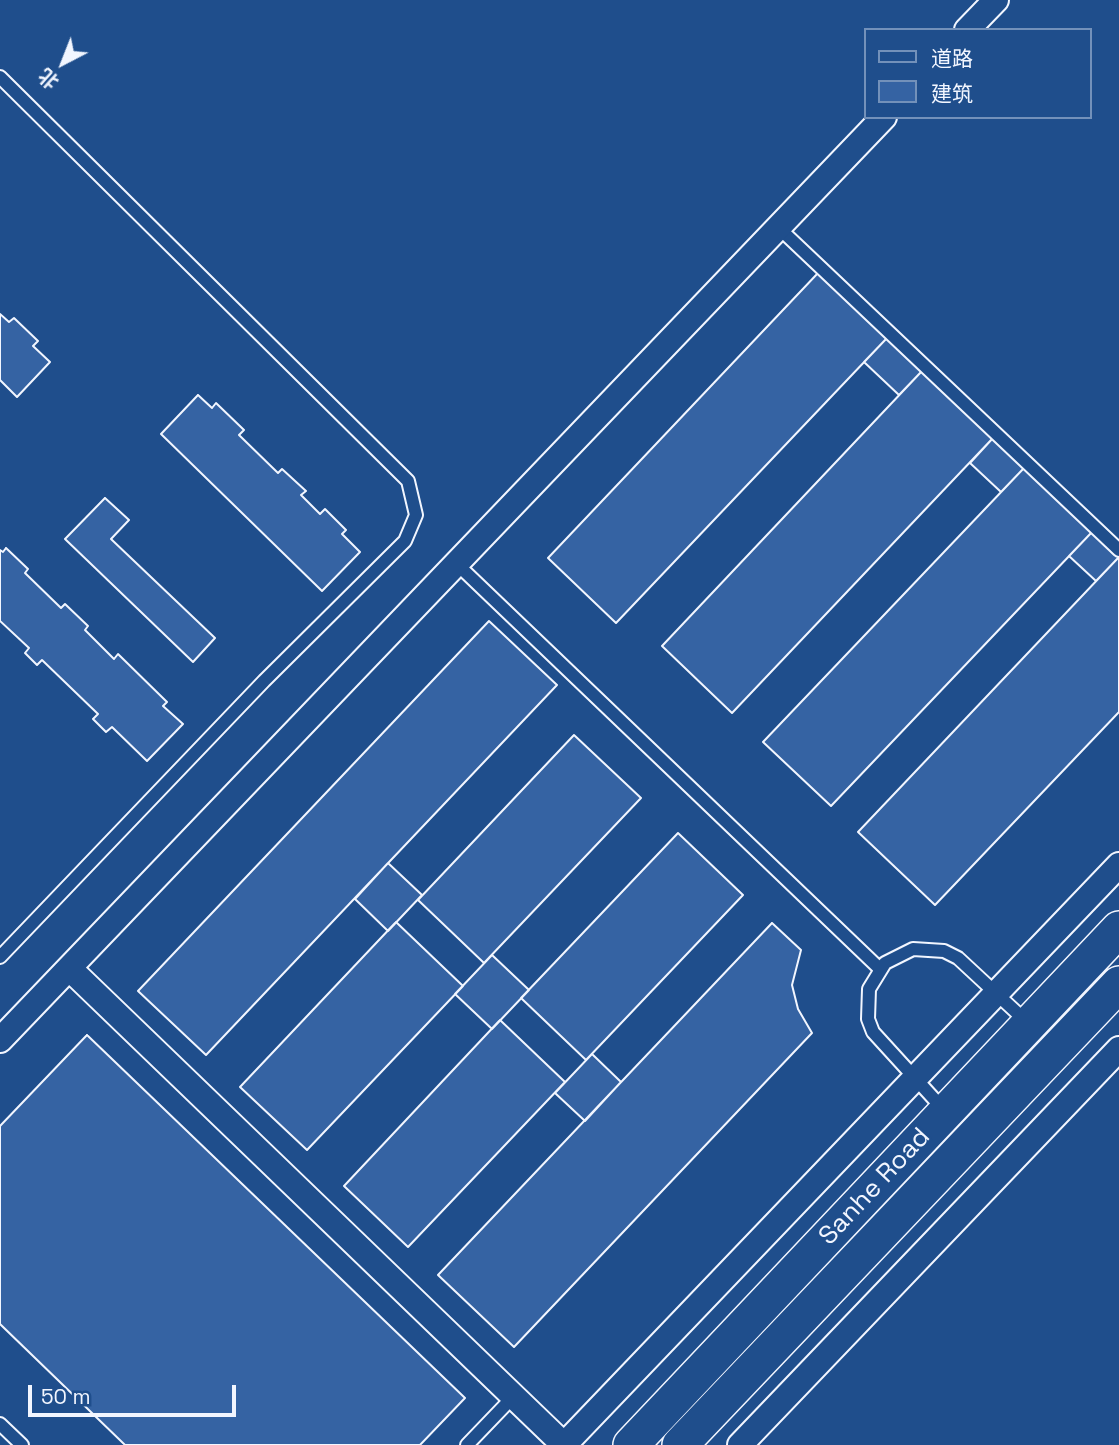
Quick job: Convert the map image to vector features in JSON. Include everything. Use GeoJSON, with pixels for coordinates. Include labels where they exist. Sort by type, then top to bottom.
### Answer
{"type":"FeatureCollection","features":[{"type":"Feature","properties":{"kind":"main road","name":"Sanhe Road"},"geometry":{"type":"LineString","coordinates":[[631,1445],[1119,929]]}},
{"type":"Feature","properties":{"kind":"main road","name":"Sanhe Road"},"geometry":{"type":"LineString","coordinates":[[680,1445],[1119,984]]}},
{"type":"Feature","properties":{"kind":"street"},"geometry":{"type":"LineString","coordinates":[[969,28],[996,0]]}},
{"type":"Feature","properties":{"kind":"street"},"geometry":{"type":"LineString","coordinates":[[0,1040],[458,565],[882,119]]}},
{"type":"Feature","properties":{"kind":"street"},"geometry":{"type":"LineString","coordinates":[[70,969],[564,1445],[1119,865]]}},
{"type":"Feature","properties":{"kind":"street"},"geometry":{"type":"LineString","coordinates":[[740,1445],[1119,1049]]}},
{"type":"Feature","properties":{"kind":"lane"},"geometry":{"type":"LineString","coordinates":[[0,77],[408,481],[416,515],[405,541],[264,681],[0,957]]}},
{"type":"Feature","properties":{"kind":"lane"},"geometry":{"type":"LineString","coordinates":[[779,228],[1119,550]]}},
{"type":"Feature","properties":{"kind":"lane"},"geometry":{"type":"LineString","coordinates":[[458,565],[880,970]]}},
{"type":"Feature","properties":{"kind":"lane"},"geometry":{"type":"LineString","coordinates":[[946,1112],[881,1045],[868,1018],[869,989],[880,970],[898,954],[913,949],[944,951],[958,958],[1028,1023]]}},
{"type":"Feature","properties":{"kind":"lane"},"geometry":{"type":"LineString","coordinates":[[467,1445],[514,1396]]}},
{"type":"Feature","properties":{"kind":"lane"},"geometry":{"type":"LineString","coordinates":[[0,1424],[22,1445]]}},
{"type":"Feature","properties":{"kind":"building"},"geometry":{"type":"Polygon","coordinates":[[[818,273],[887,338],[616,623],[548,558],[818,273]]]}},
{"type":"Feature","properties":{"kind":"building"},"geometry":{"type":"Polygon","coordinates":[[[0,314],[9,322],[14,318],[38,341],[33,346],[50,362],[17,397],[0,380],[0,314]]]}},
{"type":"Feature","properties":{"kind":"building"},"geometry":{"type":"Polygon","coordinates":[[[887,338],[922,371],[899,395],[864,362],[887,338]]]}},
{"type":"Feature","properties":{"kind":"building"},"geometry":{"type":"Polygon","coordinates":[[[922,371],[993,438],[732,713],[662,646],[922,371]]]}},
{"type":"Feature","properties":{"kind":"building"},"geometry":{"type":"Polygon","coordinates":[[[198,395],[212,408],[216,403],[244,430],[239,435],[278,473],[282,469],[306,491],[301,495],[320,514],[325,509],[346,530],[342,534],[360,552],[322,591],[161,434],[198,395]]]}},
{"type":"Feature","properties":{"kind":"building"},"geometry":{"type":"Polygon","coordinates":[[[993,438],[1024,468],[1001,492],[970,463],[993,438]]]}},
{"type":"Feature","properties":{"kind":"building"},"geometry":{"type":"Polygon","coordinates":[[[1024,468],[1092,532],[831,806],[763,742],[1024,468]]]}},
{"type":"Feature","properties":{"kind":"building"},"geometry":{"type":"Polygon","coordinates":[[[105,498],[129,520],[111,539],[215,638],[193,662],[65,539],[105,498]]]}},
{"type":"Feature","properties":{"kind":"building"},"geometry":{"type":"Polygon","coordinates":[[[1092,532],[1119,557],[1096,581],[1069,556],[1092,532]]]}},
{"type":"Feature","properties":{"kind":"building"},"geometry":{"type":"Polygon","coordinates":[[[6,548],[28,569],[25,573],[61,608],[65,604],[88,626],[85,630],[114,659],[118,654],[167,702],[163,706],[183,724],[147,761],[112,727],[106,732],[93,719],[98,714],[42,660],[37,665],[25,653],[29,648],[0,621],[0,550],[3,552],[6,548]]]}},
{"type":"Feature","properties":{"kind":"building"},"geometry":{"type":"Polygon","coordinates":[[[1119,557],[1119,712],[935,905],[858,832],[1119,557]]]}},
{"type":"Feature","properties":{"kind":"building"},"geometry":{"type":"Polygon","coordinates":[[[489,621],[557,685],[206,1055],[138,991],[489,621]]]}},
{"type":"Feature","properties":{"kind":"building"},"geometry":{"type":"Polygon","coordinates":[[[574,735],[641,798],[484,963],[418,900],[574,735]]]}},
{"type":"Feature","properties":{"kind":"building"},"geometry":{"type":"Polygon","coordinates":[[[678,833],[743,895],[586,1060],[521,998],[678,833]]]}},
{"type":"Feature","properties":{"kind":"building"},"geometry":{"type":"Polygon","coordinates":[[[388,863],[422,895],[388,931],[355,899],[388,863]]]}},
{"type":"Feature","properties":{"kind":"building"},"geometry":{"type":"Polygon","coordinates":[[[396,922],[463,986],[307,1150],[240,1087],[396,922]]]}},
{"type":"Feature","properties":{"kind":"building"},"geometry":{"type":"Polygon","coordinates":[[[772,923],[801,950],[792,985],[798,1009],[812,1033],[514,1347],[438,1275],[772,923]]]}},
{"type":"Feature","properties":{"kind":"building"},"geometry":{"type":"Polygon","coordinates":[[[492,955],[529,990],[492,1029],[455,994],[492,955]]]}},
{"type":"Feature","properties":{"kind":"building"},"geometry":{"type":"Polygon","coordinates":[[[500,1020],[565,1082],[408,1247],[344,1186],[500,1020]]]}},
{"type":"Feature","properties":{"kind":"building"},"geometry":{"type":"Polygon","coordinates":[[[87,1035],[465,1398],[420,1445],[125,1445],[0,1324],[0,1126],[87,1035]]]}},
{"type":"Feature","properties":{"kind":"building"},"geometry":{"type":"Polygon","coordinates":[[[592,1054],[621,1082],[585,1121],[555,1093],[592,1054]]]}}]}
